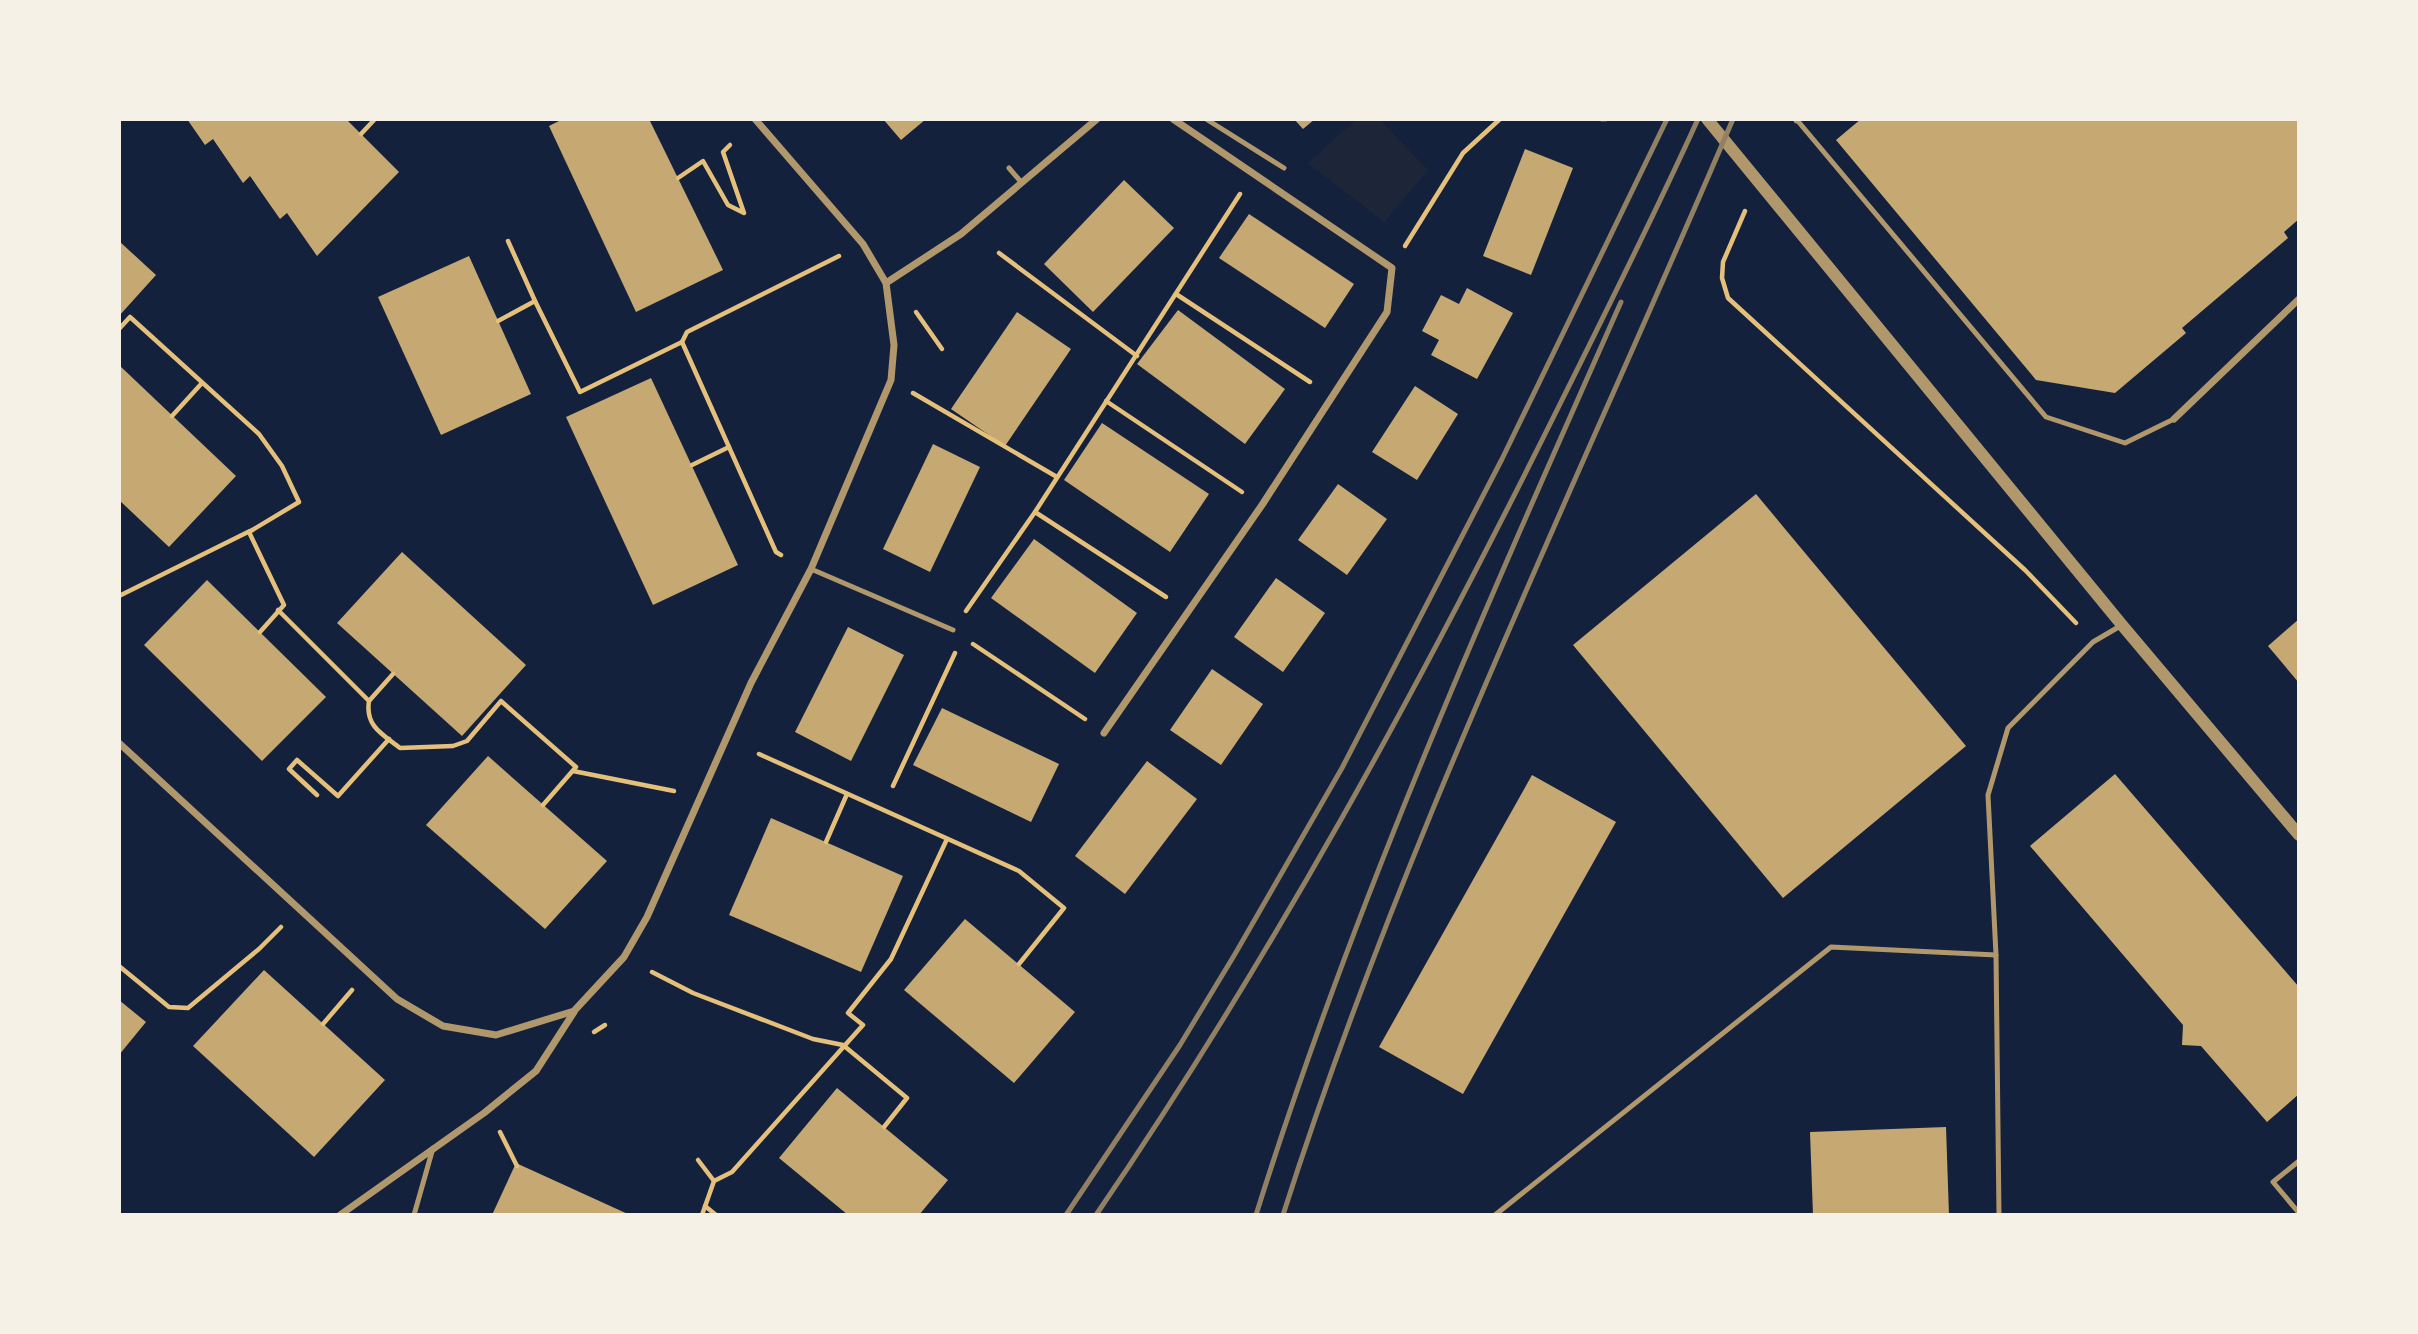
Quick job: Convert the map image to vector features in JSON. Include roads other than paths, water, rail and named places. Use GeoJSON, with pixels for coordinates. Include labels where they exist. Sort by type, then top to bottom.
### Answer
{"type":"FeatureCollection","features":[{"type":"Feature","properties":{"kind":"street"},"geometry":{"type":"LineString","coordinates":[[340,1215],[484,1113],[536,1071],[574,1011],[624,957],[647,917],[751,683],[811,569],[891,380],[894,345],[886,283],[863,244],[755,119]]}},
{"type":"Feature","properties":{"kind":"street"},"geometry":{"type":"LineString","coordinates":[[886,283],[961,234],[1097,119]]}},
{"type":"Feature","properties":{"kind":"street"},"geometry":{"type":"LineString","coordinates":[[1104,733],[1262,505],[1387,312],[1392,268],[1173,119]]}},
{"type":"Feature","properties":{"kind":"street"},"geometry":{"type":"LineString","coordinates":[[1707,119],[2122,625],[2299,835]]}},
{"type":"Feature","properties":{"kind":"street"},"geometry":{"type":"LineString","coordinates":[[2174,419],[2299,299]]}},
{"type":"Feature","properties":{"kind":"street"},"geometry":{"type":"LineString","coordinates":[[119,743],[397,999],[443,1026],[496,1035],[574,1011]]}},
{"type":"Feature","properties":{"kind":"lane"},"geometry":{"type":"LineString","coordinates":[[1206,119],[1283,167]]}},
{"type":"Feature","properties":{"kind":"lane"},"geometry":{"type":"LineString","coordinates":[[1797,119],[2046,416],[2124,443],[2174,419]]}},
{"type":"Feature","properties":{"kind":"lane"},"geometry":{"type":"LineString","coordinates":[[1009,168],[1021,182]]}},
{"type":"Feature","properties":{"kind":"lane"},"geometry":{"type":"LineString","coordinates":[[811,569],[953,630]]}},
{"type":"Feature","properties":{"kind":"lane"},"geometry":{"type":"LineString","coordinates":[[1998,1215],[1996,954],[1988,795],[2008,728],[2093,642],[2122,625]]}},
{"type":"Feature","properties":{"kind":"lane"},"geometry":{"type":"LineString","coordinates":[[1495,1215],[1831,947],[1996,954]]}},
{"type":"Feature","properties":{"kind":"lane"},"geometry":{"type":"LineString","coordinates":[[414,1215],[433,1148]]}},
{"type":"Feature","properties":{"kind":"lane"},"geometry":{"type":"LineString","coordinates":[[2299,1161],[2273,1182],[2299,1213]]}},
{"type":"Feature","properties":{"kind":"railway"},"geometry":{"type":"LineString","coordinates":[[1066,1215],[1180,1045],[1342,768],[1502,459],[1667,119]]}},
{"type":"Feature","properties":{"kind":"railway"},"geometry":{"type":"LineString","coordinates":[[1096,1215],[1223,1020],[1341,820],[1506,512],[1698,119]]}},
{"type":"Feature","properties":{"kind":"railway"},"geometry":{"type":"LineString","coordinates":[[1283,1215],[1330,1075],[1437,799],[1733,119]]}},
{"type":"Feature","properties":{"kind":"railway"},"geometry":{"type":"LineString","coordinates":[[1256,1215],[1294,1098],[1379,867],[1473,640],[1621,302]]}}]}
